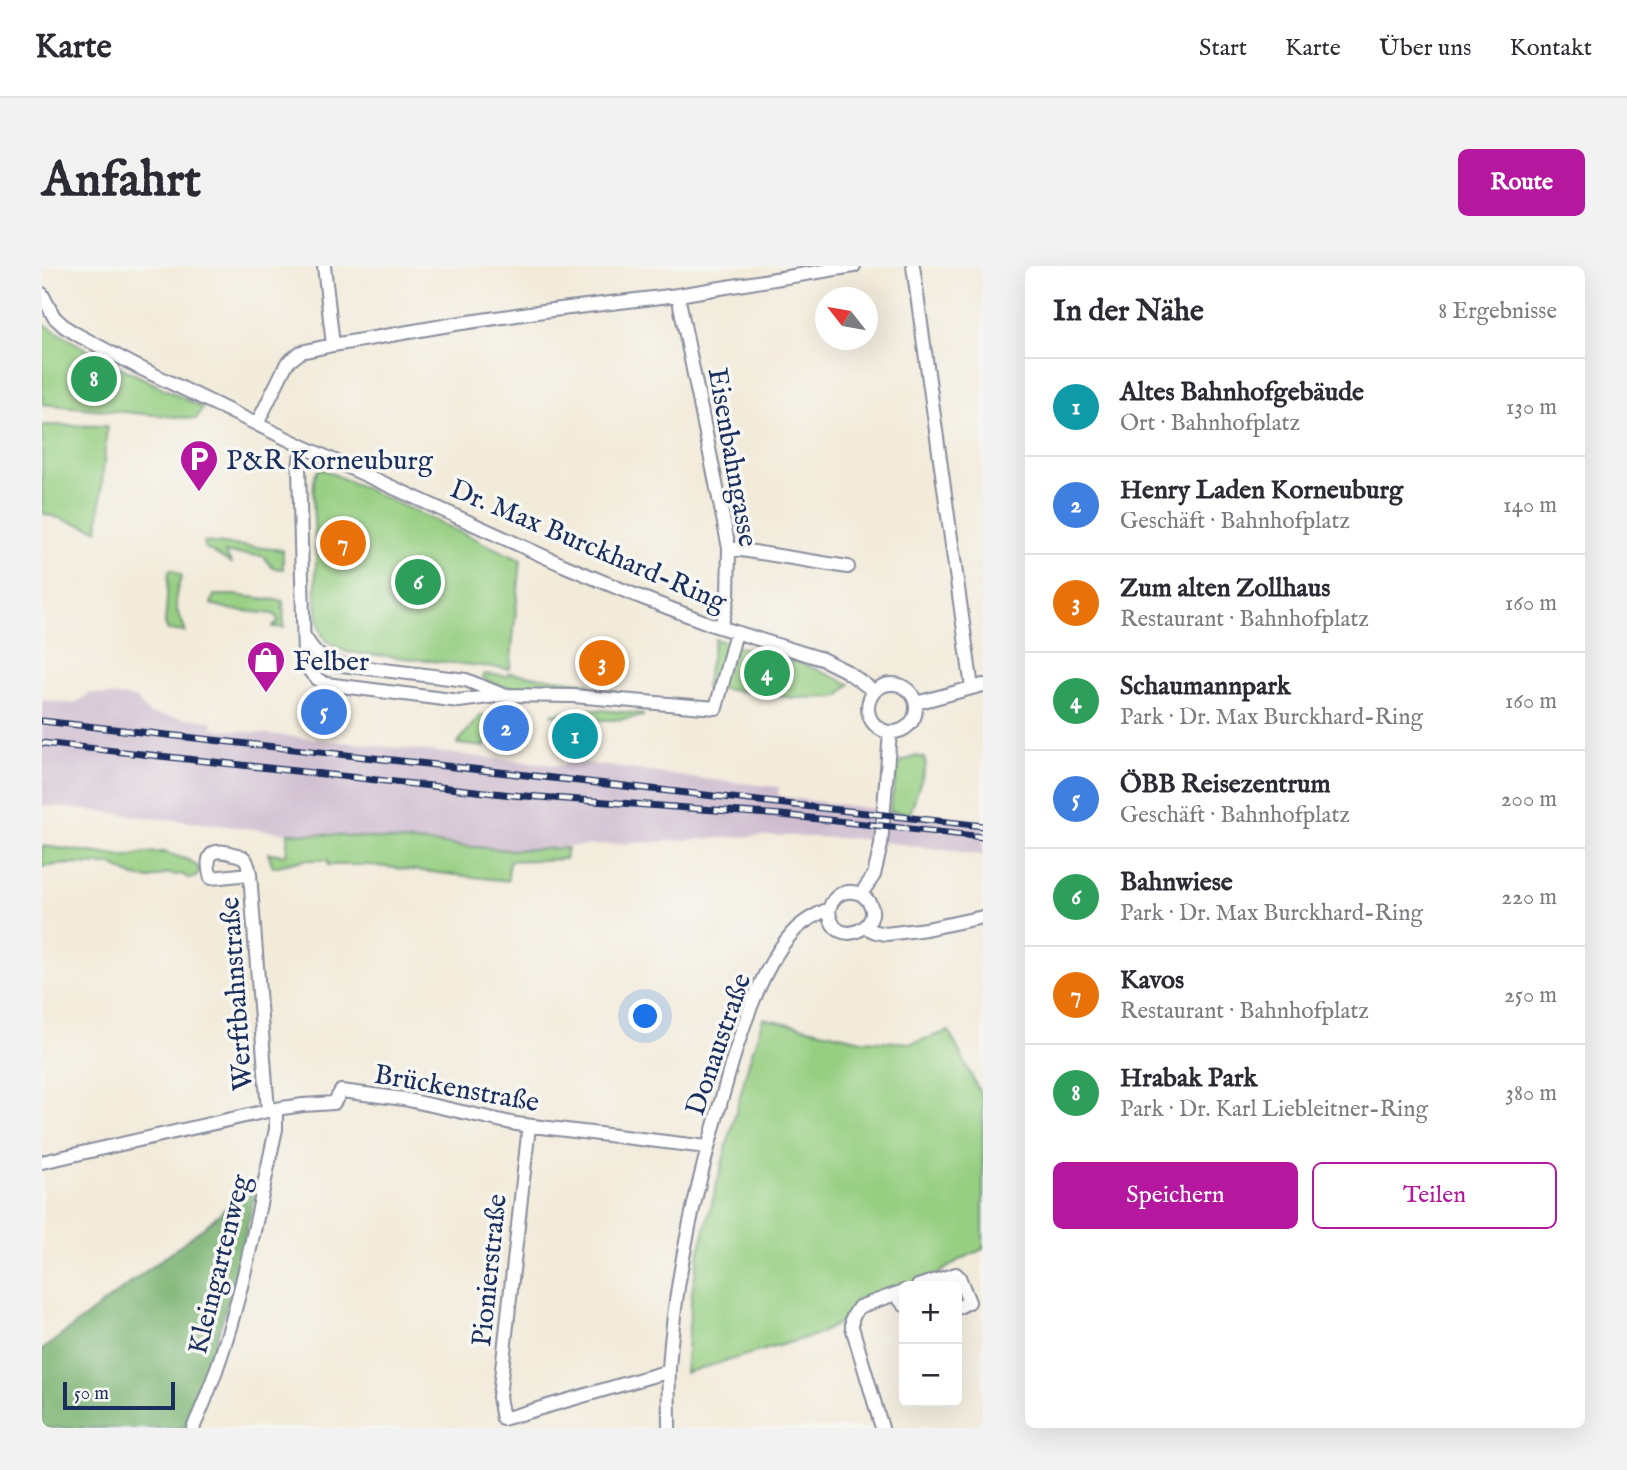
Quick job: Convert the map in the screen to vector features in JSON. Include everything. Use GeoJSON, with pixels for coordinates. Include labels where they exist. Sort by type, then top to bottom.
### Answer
{"type":"FeatureCollection","features":[{"type":"Feature","properties":{"kind":"street"},"geometry":{"type":"LineString","coordinates":[[324,266],[333,345]]}},
{"type":"Feature","properties":{"kind":"street"},"geometry":{"type":"LineString","coordinates":[[257,424],[287,363],[301,352],[544,311],[678,295],[854,266]]}},
{"type":"Feature","properties":{"kind":"street"},"geometry":{"type":"LineString","coordinates":[[913,266],[968,670],[977,686],[916,704]]}},
{"type":"Feature","properties":{"kind":"street","name":"Dr. Max Burckhard-Ring"},"geometry":{"type":"LineString","coordinates":[[42,294],[54,317],[65,327],[126,361],[302,446],[563,565],[721,627],[822,659],[846,671],[874,691]]}},
{"type":"Feature","properties":{"kind":"street","name":"Eisenbahngasse"},"geometry":{"type":"LineString","coordinates":[[678,295],[729,548],[728,597],[721,627]]}},
{"type":"Feature","properties":{"kind":"street"},"geometry":{"type":"LineString","coordinates":[[302,446],[299,467],[304,655],[308,670],[326,684],[459,701],[503,695],[573,696],[716,708],[736,632]]}},
{"type":"Feature","properties":{"kind":"street"},"geometry":{"type":"LineString","coordinates":[[729,548],[848,567]]}},
{"type":"Feature","properties":{"kind":"street"},"geometry":{"type":"LineString","coordinates":[[303,635],[312,649],[334,664],[466,680],[503,695]]}},
{"type":"Feature","properties":{"kind":"street"},"geometry":{"type":"LineString","coordinates":[[886,684],[899,684],[910,691],[916,704],[911,722],[901,730],[890,732],[880,728],[869,713],[869,702],[874,691],[886,684]]}},
{"type":"Feature","properties":{"kind":"street"},"geometry":{"type":"LineString","coordinates":[[829,909],[833,925],[841,931],[852,933],[865,927],[871,917],[869,902],[861,894],[874,875],[881,845],[890,732]]}},
{"type":"Feature","properties":{"kind":"street"},"geometry":{"type":"LineString","coordinates":[[216,851],[228,852],[245,858],[250,874],[211,878],[207,865],[216,851]]}},
{"type":"Feature","properties":{"kind":"street","name":"Werftbahnstraße"},"geometry":{"type":"LineString","coordinates":[[250,874],[272,1110]]}},
{"type":"Feature","properties":{"kind":"street","name":"Donaustraße"},"geometry":{"type":"LineString","coordinates":[[669,1428],[669,1371],[686,1233],[707,1147],[740,1038],[758,991],[775,957],[797,928],[829,909],[841,893],[848,891],[861,894]]}},
{"type":"Feature","properties":{"kind":"street"},"geometry":{"type":"LineString","coordinates":[[865,927],[886,934],[983,917]]}},
{"type":"Feature","properties":{"kind":"street","name":"Brückenstraße"},"geometry":{"type":"LineString","coordinates":[[42,1162],[272,1110],[334,1103],[341,1091],[404,1099],[529,1126],[707,1147]]}},
{"type":"Feature","properties":{"kind":"street","name":"Kleingartenweg"},"geometry":{"type":"LineString","coordinates":[[193,1428],[208,1396],[241,1287],[276,1129],[272,1110]]}},
{"type":"Feature","properties":{"kind":"street","name":"Pionierstraße"},"geometry":{"type":"LineString","coordinates":[[529,1126],[499,1397],[503,1419],[669,1371]]}},
{"type":"Feature","properties":{"kind":"street"},"geometry":{"type":"LineString","coordinates":[[934,1281],[956,1274],[959,1281]]}},
{"type":"Feature","properties":{"kind":"street"},"geometry":{"type":"LineString","coordinates":[[962,1287],[969,1302],[962,1306]]}},
{"type":"Feature","properties":{"kind":"street"},"geometry":{"type":"LineString","coordinates":[[882,1428],[852,1327],[852,1318],[859,1307],[899,1293]]}},
{"type":"Feature","properties":{"kind":"shaded area"},"geometry":{"type":"Polygon","coordinates":[[[90,693],[136,698],[149,714],[213,721],[212,728],[565,766],[566,760],[779,787],[778,796],[983,820],[983,855],[861,839],[789,836],[509,850],[288,833],[42,805],[42,700],[74,704],[90,693]]]}},
{"type":"Feature","properties":{"kind":"green space"},"geometry":{"type":"Polygon","coordinates":[[[42,323],[96,355],[203,408],[196,419],[42,404],[42,323]]]}},
{"type":"Feature","properties":{"kind":"green space"},"geometry":{"type":"Polygon","coordinates":[[[42,425],[107,426],[98,530],[42,513],[42,425]]]}},
{"type":"Feature","properties":{"kind":"green space"},"geometry":{"type":"Polygon","coordinates":[[[320,468],[521,560],[510,669],[347,652],[327,641],[319,626],[316,597],[313,491],[315,476],[320,468]]]}},
{"type":"Feature","properties":{"kind":"green space"},"geometry":{"type":"Polygon","coordinates":[[[204,542],[283,550],[283,569],[273,568],[263,556],[225,553],[232,564],[204,547],[204,542]]]}},
{"type":"Feature","properties":{"kind":"green space"},"geometry":{"type":"Polygon","coordinates":[[[171,569],[182,576],[176,601],[185,632],[168,630],[165,625],[171,569]]]}},
{"type":"Feature","properties":{"kind":"green space"},"geometry":{"type":"Polygon","coordinates":[[[214,595],[283,601],[284,628],[273,627],[279,621],[274,614],[233,610],[211,604],[214,595]]]}},
{"type":"Feature","properties":{"kind":"green space"},"geometry":{"type":"Polygon","coordinates":[[[715,639],[790,663],[792,659],[850,684],[838,697],[795,698],[705,687],[715,639]]]}},
{"type":"Feature","properties":{"kind":"green space"},"geometry":{"type":"Polygon","coordinates":[[[509,673],[589,683],[587,689],[512,688],[493,684],[483,678],[483,674],[507,676],[509,673]]]}},
{"type":"Feature","properties":{"kind":"green space"},"geometry":{"type":"Polygon","coordinates":[[[591,709],[643,716],[597,720],[551,714],[591,709]]]}},
{"type":"Feature","properties":{"kind":"green space"},"geometry":{"type":"Polygon","coordinates":[[[480,715],[488,716],[485,747],[457,744],[480,715]]]}},
{"type":"Feature","properties":{"kind":"green space"},"geometry":{"type":"Polygon","coordinates":[[[916,756],[924,758],[926,765],[910,813],[889,811],[899,763],[916,756]]]}},
{"type":"Feature","properties":{"kind":"green space"},"geometry":{"type":"Polygon","coordinates":[[[288,833],[509,850],[567,848],[565,859],[509,861],[508,881],[369,865],[328,865],[328,860],[303,860],[273,867],[268,853],[286,855],[288,833]]]}},
{"type":"Feature","properties":{"kind":"green space"},"geometry":{"type":"Polygon","coordinates":[[[42,846],[128,857],[164,852],[188,860],[200,871],[196,877],[189,879],[182,874],[169,873],[151,879],[134,877],[112,865],[66,864],[42,867],[42,846]]]}},
{"type":"Feature","properties":{"kind":"green space"},"geometry":{"type":"Polygon","coordinates":[[[763,1018],[862,1040],[912,1043],[949,1031],[983,1099],[983,1249],[959,1260],[935,1276],[918,1281],[899,1281],[899,1287],[855,1300],[846,1319],[819,1334],[685,1373],[692,1292],[699,1252],[763,1018]]]}},
{"type":"Feature","properties":{"kind":"green space"},"geometry":{"type":"Polygon","coordinates":[[[259,1178],[233,1285],[200,1393],[184,1428],[42,1428],[42,1350],[208,1224],[259,1178]]]}},
{"type":"Feature","properties":{"kind":"railway"},"geometry":{"type":"LineString","coordinates":[[42,721],[983,826]]}},
{"type":"Feature","properties":{"kind":"railway"},"geometry":{"type":"LineString","coordinates":[[42,743],[512,795],[782,815],[983,837]]}},
{"type":"Feature","properties":{"kind":"place","name":"Hrabak Park"},"geometry":{"type":"Point","coordinates":[94,379]}},
{"type":"Feature","properties":{"kind":"place","name":"P&R Korneuburg"},"geometry":{"type":"Point","coordinates":[199,493]}},
{"type":"Feature","properties":{"kind":"place","name":"Kavos"},"geometry":{"type":"Point","coordinates":[343,543]}},
{"type":"Feature","properties":{"kind":"place","name":"Bahnwiese"},"geometry":{"type":"Point","coordinates":[418,582]}},
{"type":"Feature","properties":{"kind":"place","name":"Zum alten Zollhaus"},"geometry":{"type":"Point","coordinates":[602,663]}},
{"type":"Feature","properties":{"kind":"place","name":"Schaumannpark"},"geometry":{"type":"Point","coordinates":[767,673]}},
{"type":"Feature","properties":{"kind":"place","name":"Felber"},"geometry":{"type":"Point","coordinates":[266,694]}},
{"type":"Feature","properties":{"kind":"place","name":"ÖBB Reisezentrum"},"geometry":{"type":"Point","coordinates":[324,712]}},
{"type":"Feature","properties":{"kind":"place","name":"Henry Laden Korneuburg"},"geometry":{"type":"Point","coordinates":[506,728]}},
{"type":"Feature","properties":{"kind":"place","name":"Altes Bahnhofgebäude"},"geometry":{"type":"Point","coordinates":[575,736]}}]}
